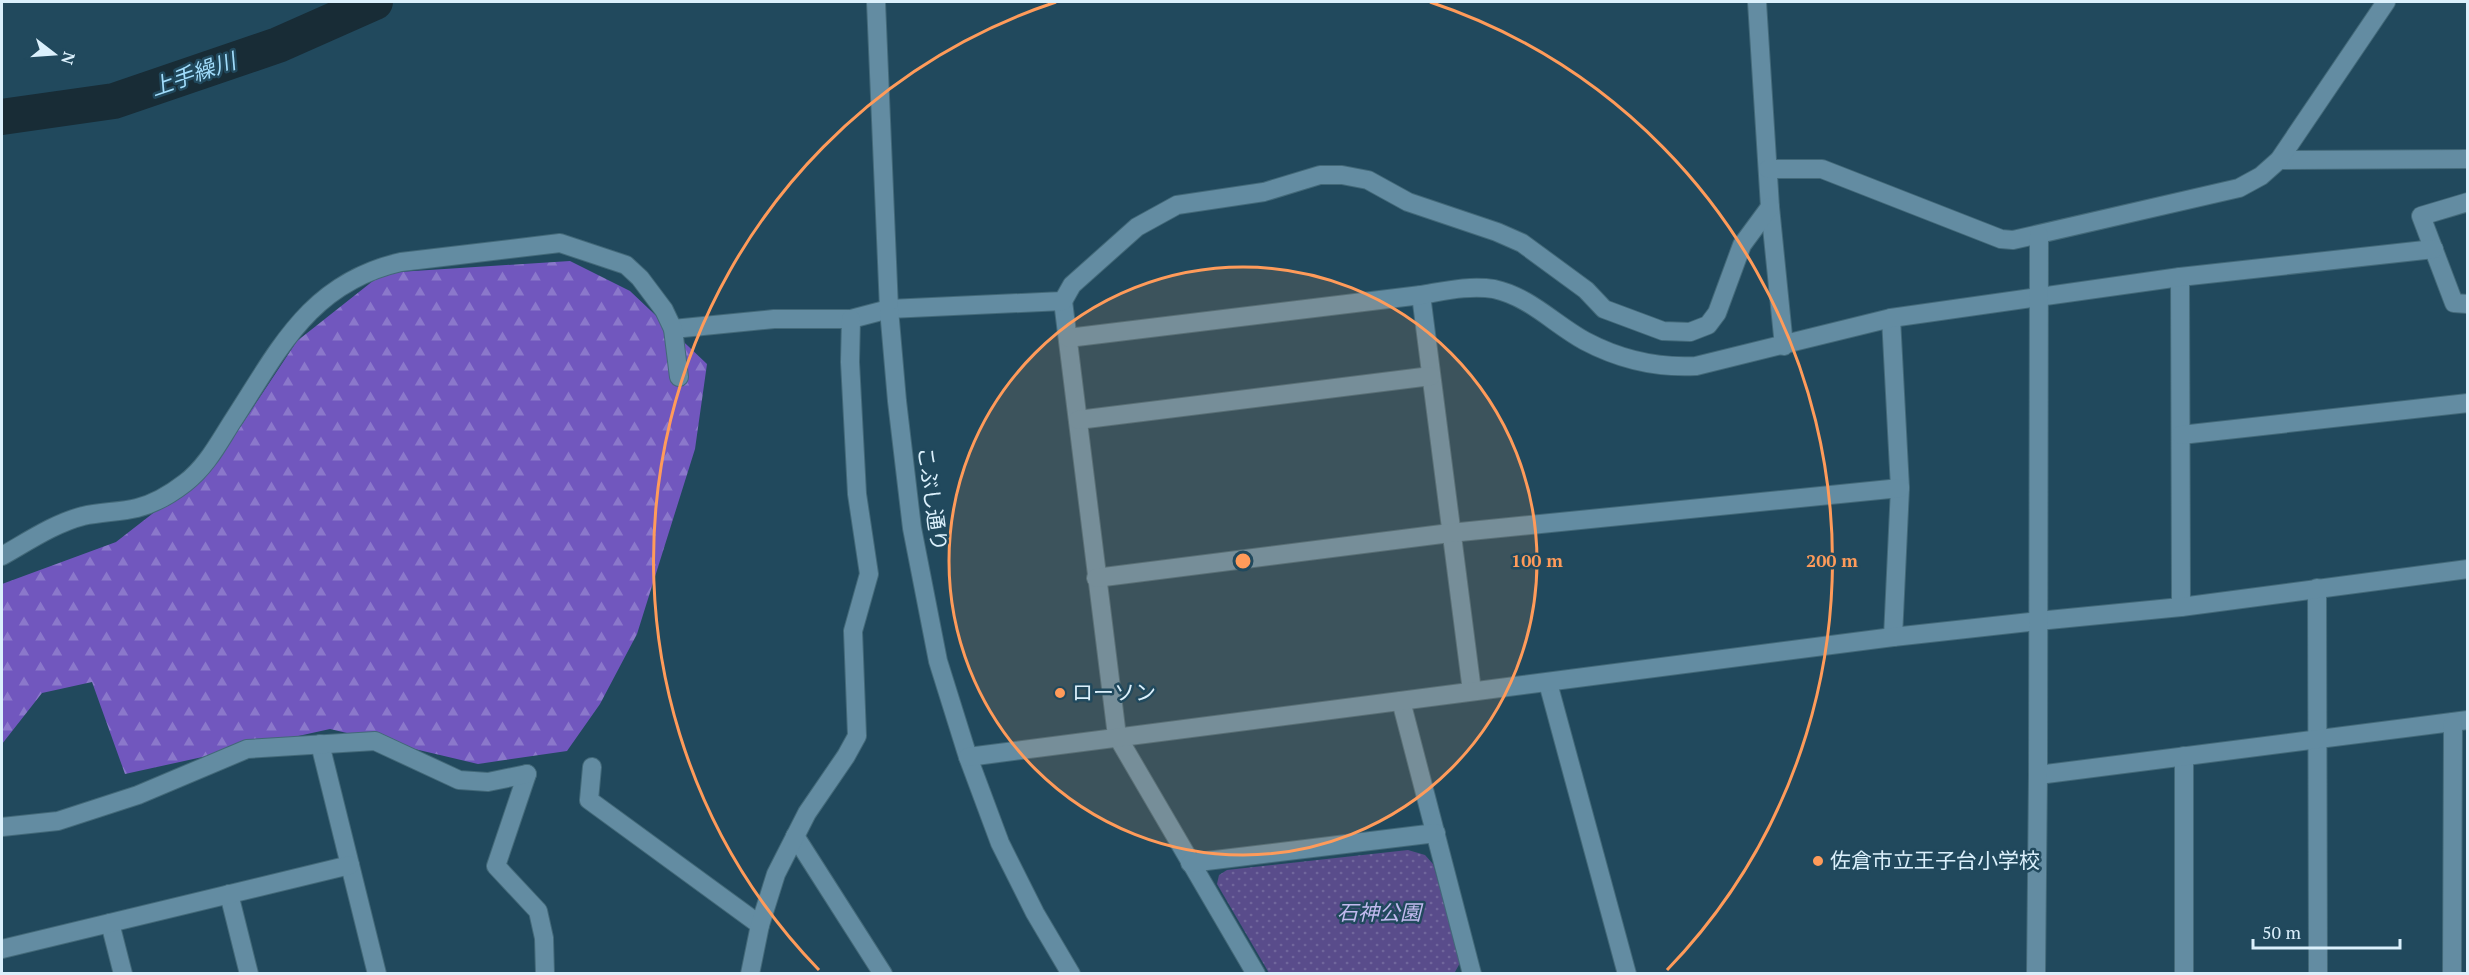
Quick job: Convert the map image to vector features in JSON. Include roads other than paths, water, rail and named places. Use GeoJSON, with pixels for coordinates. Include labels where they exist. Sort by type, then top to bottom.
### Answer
{"type":"FeatureCollection","features":[{"type":"Feature","properties":{"kind":"street","name":"こぶし通り"},"geometry":{"type":"LineString","coordinates":[[876,2],[889,309],[897,401],[912,528],[938,661],[968,757],[1000,843],[1035,913],[1071,974]]}},
{"type":"Feature","properties":{"kind":"street"},"geometry":{"type":"LineString","coordinates":[[1757,2],[1770,207],[1784,346]]}},
{"type":"Feature","properties":{"kind":"street"},"geometry":{"type":"LineString","coordinates":[[1768,169],[1822,169],[2001,239],[2013,240],[2239,188],[2261,176],[2278,160],[2386,2]]}},
{"type":"Feature","properties":{"kind":"street"},"geometry":{"type":"LineString","coordinates":[[2278,160],[2468,159]]}},
{"type":"Feature","properties":{"kind":"street"},"geometry":{"type":"LineString","coordinates":[[1256,974],[1117,736],[1063,301],[1072,285],[1137,227],[1177,206],[1264,192],[1320,175],[1342,175],[1368,180],[1408,202],[1497,232],[1522,243],[1586,290],[1604,309],[1663,331],[1690,332],[1708,325],[1717,313],[1742,245],[1770,207]]}},
{"type":"Feature","properties":{"kind":"street"},"geometry":{"type":"LineString","coordinates":[[2468,202],[2421,216],[2454,303],[2468,304]]}},
{"type":"Feature","properties":{"kind":"street"},"geometry":{"type":"LineString","coordinates":[[2036,974],[2039,235]]}},
{"type":"Feature","properties":{"kind":"street"},"geometry":{"type":"LineString","coordinates":[[2,555],[62,524],[83,516],[139,508],[162,498],[185,483],[206,464],[293,328],[321,301],[345,283],[375,268],[401,262],[560,243],[626,265],[640,278],[664,310],[673,329],[679,377]]}},
{"type":"Feature","properties":{"kind":"street"},"geometry":{"type":"LineString","coordinates":[[1068,338],[1463,288],[1493,289],[1515,295],[1585,341],[1623,357],[1672,367],[1696,366],[1891,318],[2180,277],[2434,249]]}},
{"type":"Feature","properties":{"kind":"street"},"geometry":{"type":"LineString","coordinates":[[2180,277],[2181,607]]}},
{"type":"Feature","properties":{"kind":"street"},"geometry":{"type":"LineString","coordinates":[[1421,295],[1472,691]]}},
{"type":"Feature","properties":{"kind":"street"},"geometry":{"type":"LineString","coordinates":[[673,329],[774,319],[851,319],[889,309],[1063,301]]}},
{"type":"Feature","properties":{"kind":"street"},"geometry":{"type":"LineString","coordinates":[[1891,318],[1900,488],[1893,637]]}},
{"type":"Feature","properties":{"kind":"street"},"geometry":{"type":"LineString","coordinates":[[750,974],[760,925],[776,874],[807,813],[846,756],[856,736],[852,631],[869,574],[857,494],[850,362],[851,319]]}},
{"type":"Feature","properties":{"kind":"street"},"geometry":{"type":"LineString","coordinates":[[1078,420],[1431,376]]}},
{"type":"Feature","properties":{"kind":"street"},"geometry":{"type":"LineString","coordinates":[[2181,435],[2468,403]]}},
{"type":"Feature","properties":{"kind":"street"},"geometry":{"type":"LineString","coordinates":[[1096,578],[1450,533],[1900,488]]}},
{"type":"Feature","properties":{"kind":"street"},"geometry":{"type":"LineString","coordinates":[[968,757],[1893,637],[2181,607],[2468,569]]}},
{"type":"Feature","properties":{"kind":"street"},"geometry":{"type":"LineString","coordinates":[[2316,588],[2318,974]]}},
{"type":"Feature","properties":{"kind":"street"},"geometry":{"type":"LineString","coordinates":[[1548,683],[1627,974]]}},
{"type":"Feature","properties":{"kind":"street"},"geometry":{"type":"LineString","coordinates":[[1401,701],[1472,974]]}},
{"type":"Feature","properties":{"kind":"street"},"geometry":{"type":"LineString","coordinates":[[2038,775],[2460,721],[2452,974]]}},
{"type":"Feature","properties":{"kind":"street"},"geometry":{"type":"LineString","coordinates":[[2,827],[58,821],[138,795],[247,749],[375,741],[459,780],[488,782],[527,774],[496,866],[538,911],[544,938],[545,974]]}},
{"type":"Feature","properties":{"kind":"street"},"geometry":{"type":"LineString","coordinates":[[320,744],[377,974]]}},
{"type":"Feature","properties":{"kind":"street"},"geometry":{"type":"LineString","coordinates":[[2184,756],[2184,974]]}},
{"type":"Feature","properties":{"kind":"street"},"geometry":{"type":"LineString","coordinates":[[592,767],[589,800],[760,925]]}},
{"type":"Feature","properties":{"kind":"street"},"geometry":{"type":"LineString","coordinates":[[1190,863],[1436,833]]}},
{"type":"Feature","properties":{"kind":"street"},"geometry":{"type":"LineString","coordinates":[[795,836],[883,974]]}},
{"type":"Feature","properties":{"kind":"street"},"geometry":{"type":"LineString","coordinates":[[2,950],[350,865]]}},
{"type":"Feature","properties":{"kind":"street"},"geometry":{"type":"LineString","coordinates":[[229,894],[249,974]]}},
{"type":"Feature","properties":{"kind":"street"},"geometry":{"type":"LineString","coordinates":[[110,923],[123,974]]}},
{"type":"Feature","properties":{"kind":"waterway","name":"上手繰川"},"geometry":{"type":"LineString","coordinates":[[2,117],[114,101],[278,45],[375,2]]}},
{"type":"Feature","properties":{"kind":"place","name":"ローソン"},"geometry":{"type":"Point","coordinates":[1060,693]}},
{"type":"Feature","properties":{"kind":"place","name":"佐倉市立王子台小学校"},"geometry":{"type":"Point","coordinates":[1818,861]}},
{"type":"Feature","properties":{"kind":"park label","name":"石神公園"},"geometry":{"type":"Point","coordinates":[1379,913]}}]}
